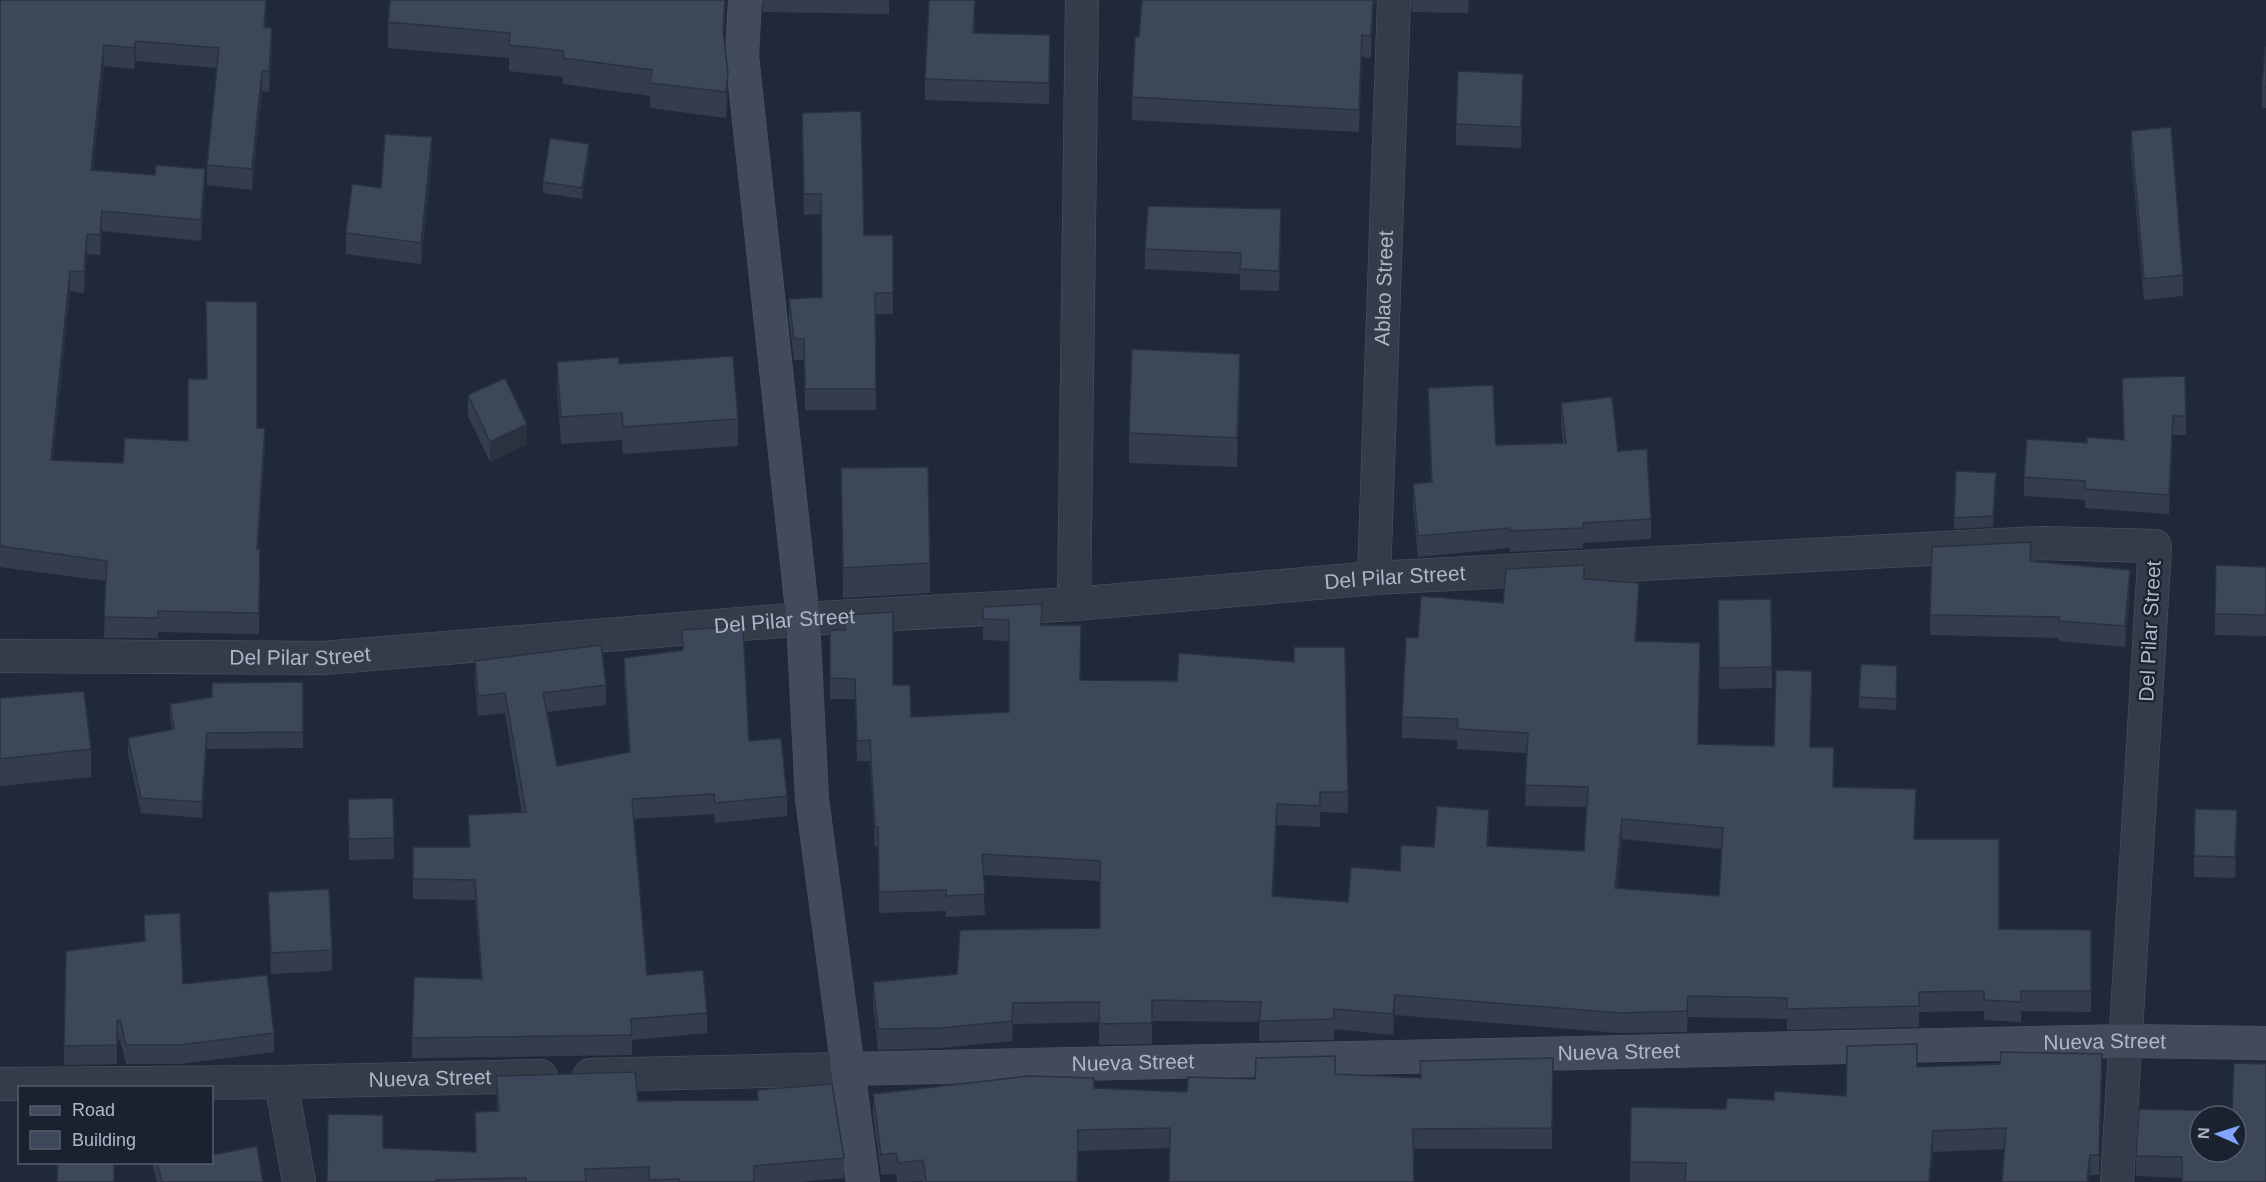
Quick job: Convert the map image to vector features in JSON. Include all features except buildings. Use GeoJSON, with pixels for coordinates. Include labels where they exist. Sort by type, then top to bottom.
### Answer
{"type":"FeatureCollection","features":[{"type":"Feature","properties":{"kind":"street"},"geometry":{"type":"LineString","coordinates":[[745,0],[742,56],[803,619],[812,799],[863,1182]]}},
{"type":"Feature","properties":{"kind":"street"},"geometry":{"type":"LineString","coordinates":[[1074,604],[1082,0]]}},
{"type":"Feature","properties":{"kind":"street","name":"Ablao Street"},"geometry":{"type":"LineString","coordinates":[[1374,578],[1394,0]]}},
{"type":"Feature","properties":{"kind":"street","name":"Del Pilar Street"},"geometry":{"type":"LineString","coordinates":[[0,656],[323,658],[803,619],[1074,604],[1374,578],[2041,543],[2155,546],[2116,1182]]}},
{"type":"Feature","properties":{"kind":"street","name":"Nueva Street"},"geometry":{"type":"LineString","coordinates":[[0,1084],[281,1082],[2126,1041],[2266,1043]]}},
{"type":"Feature","properties":{"kind":"street"},"geometry":{"type":"LineString","coordinates":[[281,1082],[299,1182]]}}]}
